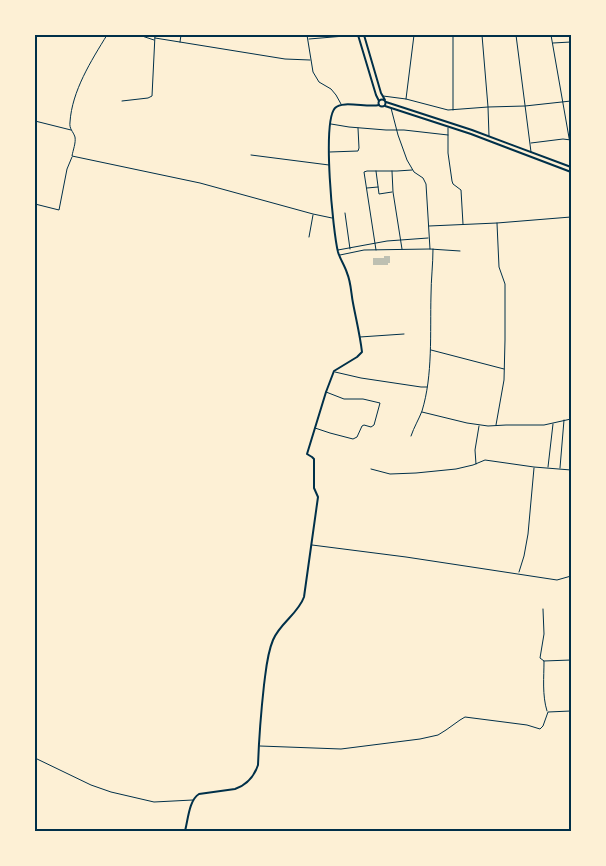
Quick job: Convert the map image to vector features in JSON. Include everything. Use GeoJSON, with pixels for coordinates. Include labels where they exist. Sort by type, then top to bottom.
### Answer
{"type":"FeatureCollection","features":[{"type":"Feature","properties":{"kind":"street"},"geometry":{"type":"LineString","coordinates":[[35,204],[59,210],[75,139],[70,122],[73,105],[78,88],[107,35]]}},
{"type":"Feature","properties":{"kind":"street"},"geometry":{"type":"LineString","coordinates":[[139,35],[154,39],[268,56],[310,60]]}},
{"type":"Feature","properties":{"kind":"street"},"geometry":{"type":"LineString","coordinates":[[122,101],[152,96],[155,35]]}},
{"type":"Feature","properties":{"kind":"street"},"geometry":{"type":"LineString","coordinates":[[180,42],[182,35]]}},
{"type":"Feature","properties":{"kind":"street"},"geometry":{"type":"LineString","coordinates":[[307,35],[313,72],[317,79],[331,89],[342,105]]}},
{"type":"Feature","properties":{"kind":"street"},"geometry":{"type":"LineString","coordinates":[[308,39],[358,35],[379,105]]}},
{"type":"Feature","properties":{"kind":"street"},"geometry":{"type":"LineString","coordinates":[[364,35],[385,106]]}},
{"type":"Feature","properties":{"kind":"street"},"geometry":{"type":"LineString","coordinates":[[406,99],[414,35]]}},
{"type":"Feature","properties":{"kind":"street"},"geometry":{"type":"LineString","coordinates":[[453,35],[453,110]]}},
{"type":"Feature","properties":{"kind":"street"},"geometry":{"type":"LineString","coordinates":[[482,35],[490,136]]}},
{"type":"Feature","properties":{"kind":"street"},"geometry":{"type":"LineString","coordinates":[[516,35],[531,153]]}},
{"type":"Feature","properties":{"kind":"street"},"geometry":{"type":"LineString","coordinates":[[551,35],[571,149]]}},
{"type":"Feature","properties":{"kind":"street"},"geometry":{"type":"LineString","coordinates":[[553,43],[571,42]]}},
{"type":"Feature","properties":{"kind":"street"},"geometry":{"type":"LineString","coordinates":[[382,95],[453,110],[571,101]]}},
{"type":"Feature","properties":{"kind":"street"},"geometry":{"type":"LineString","coordinates":[[379,101],[381,99],[490,136],[571,167]]}},
{"type":"Feature","properties":{"kind":"street"},"geometry":{"type":"LineString","coordinates":[[186,831],[193,800],[196,795],[235,789],[247,783],[257,769],[268,654],[272,640],[304,597],[318,497],[314,488],[314,459],[307,454],[334,371],[361,354],[362,350],[348,274],[338,250],[333,218],[329,152],[330,124],[334,110],[342,105],[370,107],[379,105],[390,107],[471,134],[571,172]]}},
{"type":"Feature","properties":{"kind":"street"},"geometry":{"type":"LineString","coordinates":[[390,107],[407,160],[426,184],[430,249]]}},
{"type":"Feature","properties":{"kind":"street"},"geometry":{"type":"LineString","coordinates":[[35,121],[71,130]]}},
{"type":"Feature","properties":{"kind":"street"},"geometry":{"type":"LineString","coordinates":[[330,124],[448,135]]}},
{"type":"Feature","properties":{"kind":"street"},"geometry":{"type":"LineString","coordinates":[[448,126],[448,153],[452,181],[461,190],[463,224]]}},
{"type":"Feature","properties":{"kind":"street"},"geometry":{"type":"LineString","coordinates":[[329,152],[358,151],[358,128]]}},
{"type":"Feature","properties":{"kind":"street"},"geometry":{"type":"LineString","coordinates":[[471,134],[472,130]]}},
{"type":"Feature","properties":{"kind":"street"},"geometry":{"type":"LineString","coordinates":[[530,143],[563,139],[570,140]]}},
{"type":"Feature","properties":{"kind":"street"},"geometry":{"type":"LineString","coordinates":[[251,155],[329,165]]}},
{"type":"Feature","properties":{"kind":"street"},"geometry":{"type":"LineString","coordinates":[[72,156],[200,183],[333,218]]}},
{"type":"Feature","properties":{"kind":"street"},"geometry":{"type":"LineString","coordinates":[[376,250],[365,172],[413,169]]}},
{"type":"Feature","properties":{"kind":"street"},"geometry":{"type":"LineString","coordinates":[[376,171],[379,194],[394,192]]}},
{"type":"Feature","properties":{"kind":"street"},"geometry":{"type":"LineString","coordinates":[[392,171],[402,250]]}},
{"type":"Feature","properties":{"kind":"street"},"geometry":{"type":"LineString","coordinates":[[366,188],[378,187]]}},
{"type":"Feature","properties":{"kind":"street"},"geometry":{"type":"LineString","coordinates":[[345,213],[350,248]]}},
{"type":"Feature","properties":{"kind":"street"},"geometry":{"type":"LineString","coordinates":[[309,237],[313,214]]}},
{"type":"Feature","properties":{"kind":"street"},"geometry":{"type":"LineString","coordinates":[[428,226],[571,217]]}},
{"type":"Feature","properties":{"kind":"street"},"geometry":{"type":"LineString","coordinates":[[496,425],[504,369],[504,284],[499,267],[497,223]]}},
{"type":"Feature","properties":{"kind":"street"},"geometry":{"type":"LineString","coordinates":[[338,250],[374,243],[429,238]]}},
{"type":"Feature","properties":{"kind":"street"},"geometry":{"type":"LineString","coordinates":[[340,256],[358,251],[376,250],[433,249],[460,251]]}},
{"type":"Feature","properties":{"kind":"street"},"geometry":{"type":"LineString","coordinates":[[410,436],[422,411],[428,387],[433,249]]}},
{"type":"Feature","properties":{"kind":"street"},"geometry":{"type":"LineString","coordinates":[[359,337],[404,334]]}},
{"type":"Feature","properties":{"kind":"street"},"geometry":{"type":"LineString","coordinates":[[430,350],[504,369]]}},
{"type":"Feature","properties":{"kind":"street"},"geometry":{"type":"LineString","coordinates":[[334,371],[361,378],[428,387]]}},
{"type":"Feature","properties":{"kind":"street"},"geometry":{"type":"LineString","coordinates":[[315,427],[345,438],[355,439],[361,427],[364,425],[371,427],[374,425],[380,403],[362,399],[344,399],[326,392]]}},
{"type":"Feature","properties":{"kind":"street"},"geometry":{"type":"LineString","coordinates":[[422,411],[480,426],[544,425],[571,418]]}},
{"type":"Feature","properties":{"kind":"street"},"geometry":{"type":"LineString","coordinates":[[560,470],[564,419]]}},
{"type":"Feature","properties":{"kind":"street"},"geometry":{"type":"LineString","coordinates":[[548,469],[553,423]]}},
{"type":"Feature","properties":{"kind":"street"},"geometry":{"type":"LineString","coordinates":[[476,464],[475,450],[480,426]]}},
{"type":"Feature","properties":{"kind":"street"},"geometry":{"type":"LineString","coordinates":[[371,469],[390,474],[408,473],[456,469],[485,460],[548,469],[571,470]]}},
{"type":"Feature","properties":{"kind":"street"},"geometry":{"type":"LineString","coordinates":[[518,573],[524,556],[528,534],[534,467]]}},
{"type":"Feature","properties":{"kind":"street"},"geometry":{"type":"LineString","coordinates":[[312,545],[557,580],[571,576]]}},
{"type":"Feature","properties":{"kind":"street"},"geometry":{"type":"LineString","coordinates":[[259,746],[341,749],[411,740],[438,734],[465,717],[527,725],[540,729],[548,712],[544,694],[544,661],[540,658],[544,634],[544,609]]}},
{"type":"Feature","properties":{"kind":"street"},"geometry":{"type":"LineString","coordinates":[[544,661],[571,660]]}},
{"type":"Feature","properties":{"kind":"street"},"geometry":{"type":"LineString","coordinates":[[548,712],[571,711]]}},
{"type":"Feature","properties":{"kind":"street"},"geometry":{"type":"LineString","coordinates":[[35,758],[91,785],[111,792],[154,802],[193,800]]}},
{"type":"Feature","properties":{"kind":"building"},"geometry":{"type":"Polygon","coordinates":[[[384,256],[390,256],[390,263],[388,265],[373,265],[373,258],[384,258],[384,256]]]}}]}
